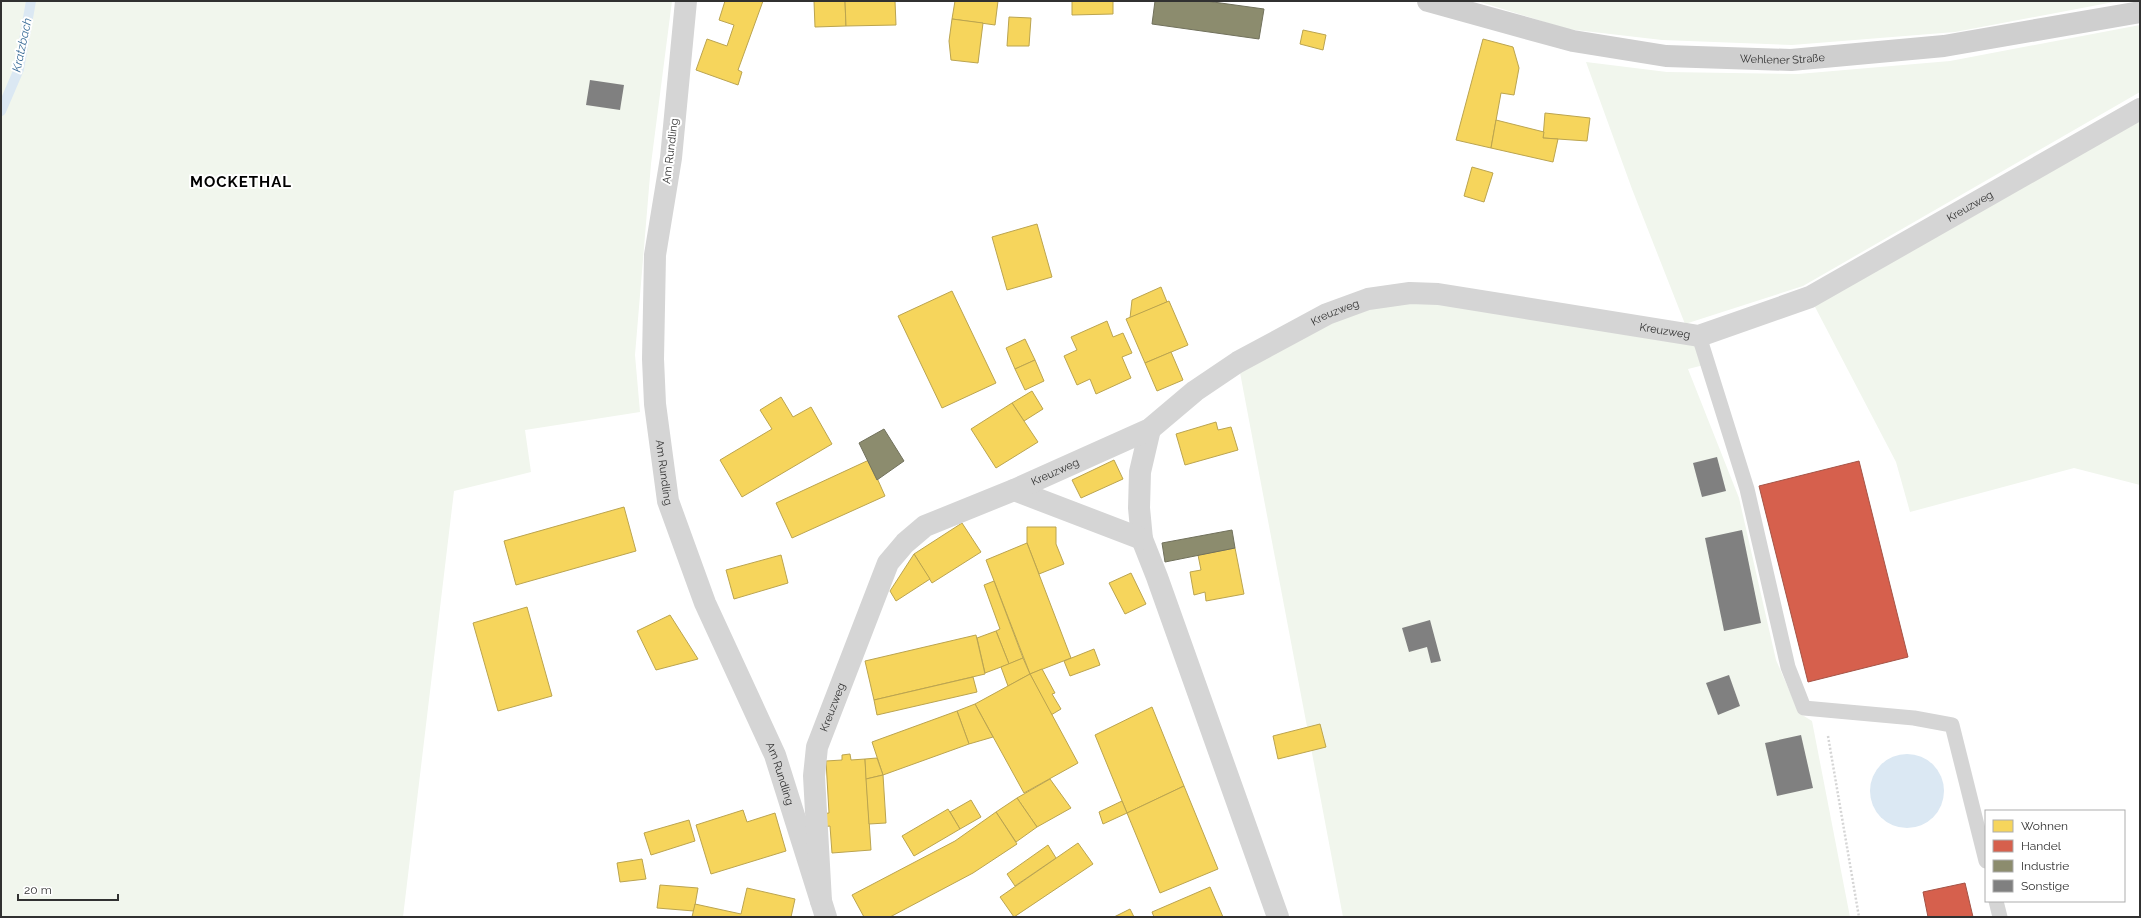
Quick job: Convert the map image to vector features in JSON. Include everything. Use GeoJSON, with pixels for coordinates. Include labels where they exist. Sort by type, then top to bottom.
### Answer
{"type":"FeatureCollection","features":[{"type":"Feature","properties":{"kind":"street","name":"Am Rundling"},"geometry":{"type":"LineString","coordinates":[[686,1],[671,158],[655,255],[653,359],[655,404],[668,501],[705,603],[775,755],[824,909]]}},
{"type":"Feature","properties":{"kind":"street","name":"Wehlener Straße"},"geometry":{"type":"LineString","coordinates":[[1428,1],[1573,41],[1666,56],[1791,60],[1944,46],[2140,12]]}},
{"type":"Feature","properties":{"kind":"street","name":"Kreuzweg"},"geometry":{"type":"LineString","coordinates":[[824,909],[814,776],[817,747],[888,563],[905,543],[924,526],[1014,490],[1150,429],[1195,391],[1238,362],[1327,314],[1368,299],[1410,293],[1438,294],[1699,336],[1810,297],[2140,109]]}},
{"type":"Feature","properties":{"kind":"street"},"geometry":{"type":"LineString","coordinates":[[1150,429],[1140,472],[1142,539],[1160,584],[1278,917]]}},
{"type":"Feature","properties":{"kind":"street"},"geometry":{"type":"LineString","coordinates":[[1014,490],[1142,539]]}},
{"type":"Feature","properties":{"kind":"lane"},"geometry":{"type":"LineString","coordinates":[[1699,336],[1746,489],[1788,667],[1804,708],[1914,718],[1952,725],[1985,857]]}},
{"type":"Feature","properties":{"kind":"lane"},"geometry":{"type":"LineString","coordinates":[[1996,902],[2000,917]]}},
{"type":"Feature","properties":{"kind":"path"},"geometry":{"type":"LineString","coordinates":[[1823,709],[1859,917]]}},
{"type":"Feature","properties":{"kind":"shaded area"},"geometry":{"type":"Polygon","coordinates":[[[1,1],[672,1],[651,164],[635,355],[640,412],[525,430],[531,472],[454,491],[403,917],[1,917],[1,1]]]}},
{"type":"Feature","properties":{"kind":"shaded area"},"geometry":{"type":"Polygon","coordinates":[[[1477,1],[2119,1],[1955,32],[1792,45],[1662,40],[1567,29],[1477,1]]]}},
{"type":"Feature","properties":{"kind":"shaded area"},"geometry":{"type":"Polygon","coordinates":[[[2140,25],[2140,92],[1803,286],[1685,324],[1632,189],[1586,62],[1667,72],[1798,74],[1950,61],[2140,25]]]}},
{"type":"Feature","properties":{"kind":"shaded area"},"geometry":{"type":"Polygon","coordinates":[[[2140,121],[2140,485],[2074,468],[1910,512],[1896,462],[1814,305],[2140,121]]]}},
{"type":"Feature","properties":{"kind":"shaded area"},"geometry":{"type":"Polygon","coordinates":[[[1410,293],[1699,336],[1708,364],[1688,369],[1739,498],[1776,660],[1799,713],[1812,721],[1850,917],[1343,917],[1238,362],[1284,335],[1410,293]]]}},
{"type":"Feature","properties":{"kind":"shaded area"},"geometry":{"type":"Polygon","coordinates":[[[1907,754],[1928,760],[1938,770],[1944,791],[1938,812],[1928,822],[1907,828],[1886,822],[1876,812],[1870,791],[1876,770],[1886,760],[1907,754]]]}},
{"type":"Feature","properties":{"kind":"building: Wohnen"},"geometry":{"type":"Polygon","coordinates":[[[725,1],[763,1],[738,70],[742,72],[738,85],[696,70],[707,39],[727,46],[734,25],[719,20],[725,1]]]}},
{"type":"Feature","properties":{"kind":"building: Wohnen"},"geometry":{"type":"Polygon","coordinates":[[[814,1],[845,1],[846,26],[815,27],[814,1]]]}},
{"type":"Feature","properties":{"kind":"building: Wohnen"},"geometry":{"type":"Polygon","coordinates":[[[845,1],[895,1],[896,25],[846,26],[845,1]]]}},
{"type":"Feature","properties":{"kind":"building: Wohnen"},"geometry":{"type":"Polygon","coordinates":[[[955,1],[998,1],[995,25],[952,19],[955,1]]]}},
{"type":"Feature","properties":{"kind":"building: Wohnen"},"geometry":{"type":"Polygon","coordinates":[[[1072,1],[1113,1],[1113,14],[1072,15],[1072,1]]]}},
{"type":"Feature","properties":{"kind":"building: Wohnen"},"geometry":{"type":"Polygon","coordinates":[[[1009,17],[1031,18],[1029,46],[1007,46],[1009,17]]]}},
{"type":"Feature","properties":{"kind":"building: Wohnen"},"geometry":{"type":"Polygon","coordinates":[[[952,19],[983,23],[978,63],[951,60],[949,41],[952,19]]]}},
{"type":"Feature","properties":{"kind":"building: Wohnen"},"geometry":{"type":"Polygon","coordinates":[[[1303,30],[1326,35],[1323,50],[1300,44],[1303,30]]]}},
{"type":"Feature","properties":{"kind":"building: Wohnen"},"geometry":{"type":"Polygon","coordinates":[[[1483,39],[1513,47],[1519,68],[1514,95],[1501,93],[1491,148],[1456,140],[1483,39]]]}},
{"type":"Feature","properties":{"kind":"building: Wohnen"},"geometry":{"type":"Polygon","coordinates":[[[1545,113],[1590,118],[1587,141],[1543,138],[1545,113]]]}},
{"type":"Feature","properties":{"kind":"building: Wohnen"},"geometry":{"type":"Polygon","coordinates":[[[1496,120],[1544,132],[1543,138],[1558,139],[1553,162],[1491,148],[1496,120]]]}},
{"type":"Feature","properties":{"kind":"building: Wohnen"},"geometry":{"type":"Polygon","coordinates":[[[1472,167],[1493,173],[1484,202],[1464,196],[1472,167]]]}},
{"type":"Feature","properties":{"kind":"building: Wohnen"},"geometry":{"type":"Polygon","coordinates":[[[1037,224],[1052,277],[1007,290],[992,237],[1037,224]]]}},
{"type":"Feature","properties":{"kind":"building: Wohnen"},"geometry":{"type":"Polygon","coordinates":[[[1161,287],[1167,302],[1130,318],[1132,300],[1161,287]]]}},
{"type":"Feature","properties":{"kind":"building: Wohnen"},"geometry":{"type":"Polygon","coordinates":[[[952,291],[996,383],[942,408],[898,316],[952,291]]]}},
{"type":"Feature","properties":{"kind":"building: Wohnen"},"geometry":{"type":"Polygon","coordinates":[[[1169,301],[1188,345],[1145,363],[1126,319],[1169,301]]]}},
{"type":"Feature","properties":{"kind":"building: Wohnen"},"geometry":{"type":"Polygon","coordinates":[[[1107,321],[1113,337],[1123,333],[1132,353],[1122,357],[1131,378],[1096,394],[1090,379],[1077,385],[1064,356],[1077,350],[1071,337],[1107,321]]]}},
{"type":"Feature","properties":{"kind":"building: Wohnen"},"geometry":{"type":"Polygon","coordinates":[[[1025,339],[1035,360],[1015,369],[1006,348],[1025,339]]]}},
{"type":"Feature","properties":{"kind":"building: Wohnen"},"geometry":{"type":"Polygon","coordinates":[[[1171,352],[1183,380],[1157,391],[1145,363],[1171,352]]]}},
{"type":"Feature","properties":{"kind":"building: Wohnen"},"geometry":{"type":"Polygon","coordinates":[[[1035,360],[1044,381],[1025,390],[1015,369],[1035,360]]]}},
{"type":"Feature","properties":{"kind":"building: Wohnen"},"geometry":{"type":"Polygon","coordinates":[[[1032,391],[1043,409],[1024,421],[1012,403],[1032,391]]]}},
{"type":"Feature","properties":{"kind":"building: Wohnen"},"geometry":{"type":"Polygon","coordinates":[[[781,397],[793,417],[811,407],[832,444],[742,497],[720,460],[772,429],[760,410],[781,397]]]}},
{"type":"Feature","properties":{"kind":"building: Wohnen"},"geometry":{"type":"Polygon","coordinates":[[[1012,403],[1038,442],[996,468],[971,429],[1012,403]]]}},
{"type":"Feature","properties":{"kind":"building: Wohnen"},"geometry":{"type":"Polygon","coordinates":[[[1216,422],[1218,430],[1231,427],[1238,450],[1185,465],[1176,434],[1216,422]]]}},
{"type":"Feature","properties":{"kind":"building: Wohnen"},"geometry":{"type":"Polygon","coordinates":[[[869,460],[885,496],[792,538],[776,503],[869,460]]]}},
{"type":"Feature","properties":{"kind":"building: Wohnen"},"geometry":{"type":"Polygon","coordinates":[[[1114,460],[1123,479],[1081,498],[1072,480],[1114,460]]]}},
{"type":"Feature","properties":{"kind":"building: Wohnen"},"geometry":{"type":"Polygon","coordinates":[[[624,507],[636,551],[516,585],[504,541],[624,507]]]}},
{"type":"Feature","properties":{"kind":"building: Wohnen"},"geometry":{"type":"Polygon","coordinates":[[[962,523],[981,552],[932,583],[914,554],[962,523]]]}},
{"type":"Feature","properties":{"kind":"building: Wohnen"},"geometry":{"type":"Polygon","coordinates":[[[1027,527],[1056,527],[1056,544],[1064,564],[1039,574],[1027,543],[1027,527]]]}},
{"type":"Feature","properties":{"kind":"building: Wohnen"},"geometry":{"type":"Polygon","coordinates":[[[1027,543],[1071,658],[1030,674],[986,560],[1027,543]]]}},
{"type":"Feature","properties":{"kind":"building: Wohnen"},"geometry":{"type":"Polygon","coordinates":[[[1235,548],[1244,594],[1206,601],[1205,592],[1194,595],[1190,572],[1201,570],[1198,555],[1235,548]]]}},
{"type":"Feature","properties":{"kind":"building: Wohnen"},"geometry":{"type":"Polygon","coordinates":[[[914,554],[930,579],[896,601],[890,591],[914,554]]]}},
{"type":"Feature","properties":{"kind":"building: Wohnen"},"geometry":{"type":"Polygon","coordinates":[[[781,555],[788,583],[734,599],[726,570],[781,555]]]}},
{"type":"Feature","properties":{"kind":"building: Wohnen"},"geometry":{"type":"Polygon","coordinates":[[[1131,573],[1146,604],[1125,614],[1109,583],[1131,573]]]}},
{"type":"Feature","properties":{"kind":"building: Wohnen"},"geometry":{"type":"Polygon","coordinates":[[[994,581],[1023,658],[1009,664],[996,631],[1000,629],[984,585],[994,581]]]}},
{"type":"Feature","properties":{"kind":"building: Wohnen"},"geometry":{"type":"Polygon","coordinates":[[[527,607],[552,696],[498,711],[473,623],[527,607]]]}},
{"type":"Feature","properties":{"kind":"building: Wohnen"},"geometry":{"type":"Polygon","coordinates":[[[670,615],[698,659],[656,670],[637,631],[670,615]]]}},
{"type":"Feature","properties":{"kind":"building: Wohnen"},"geometry":{"type":"Polygon","coordinates":[[[996,631],[1009,664],[985,673],[977,638],[996,631]]]}},
{"type":"Feature","properties":{"kind":"building: Wohnen"},"geometry":{"type":"Polygon","coordinates":[[[976,635],[985,674],[874,700],[865,661],[976,635]]]}},
{"type":"Feature","properties":{"kind":"building: Wohnen"},"geometry":{"type":"Polygon","coordinates":[[[1094,649],[1100,665],[1070,676],[1064,661],[1094,649]]]}},
{"type":"Feature","properties":{"kind":"building: Wohnen"},"geometry":{"type":"Polygon","coordinates":[[[1023,658],[1030,674],[1008,686],[1001,667],[1023,658]]]}},
{"type":"Feature","properties":{"kind":"building: Wohnen"},"geometry":{"type":"Polygon","coordinates":[[[1042,669],[1055,693],[1052,694],[1061,709],[1051,715],[1030,674],[1042,669]]]}},
{"type":"Feature","properties":{"kind":"building: Wohnen"},"geometry":{"type":"Polygon","coordinates":[[[1030,674],[1078,763],[1024,793],[975,704],[1030,674]]]}},
{"type":"Feature","properties":{"kind":"building: Wohnen"},"geometry":{"type":"Polygon","coordinates":[[[973,677],[977,692],[877,715],[874,700],[973,677]]]}},
{"type":"Feature","properties":{"kind":"building: Wohnen"},"geometry":{"type":"Polygon","coordinates":[[[975,704],[993,737],[969,744],[957,711],[975,704]]]}},
{"type":"Feature","properties":{"kind":"building: Wohnen"},"geometry":{"type":"Polygon","coordinates":[[[1152,707],[1184,786],[1127,813],[1095,735],[1152,707]]]}},
{"type":"Feature","properties":{"kind":"building: Wohnen"},"geometry":{"type":"Polygon","coordinates":[[[957,711],[969,744],[883,775],[872,742],[957,711]]]}},
{"type":"Feature","properties":{"kind":"building: Wohnen"},"geometry":{"type":"Polygon","coordinates":[[[1320,724],[1326,747],[1278,759],[1273,736],[1320,724]]]}},
{"type":"Feature","properties":{"kind":"building: Wohnen"},"geometry":{"type":"Polygon","coordinates":[[[850,754],[851,760],[865,759],[871,850],[832,853],[830,826],[822,827],[821,814],[829,813],[826,761],[842,760],[842,755],[850,754]]]}},
{"type":"Feature","properties":{"kind":"building: Wohnen"},"geometry":{"type":"Polygon","coordinates":[[[877,758],[883,775],[866,779],[865,759],[877,758]]]}},
{"type":"Feature","properties":{"kind":"building: Wohnen"},"geometry":{"type":"Polygon","coordinates":[[[883,775],[886,823],[869,824],[866,779],[883,775]]]}},
{"type":"Feature","properties":{"kind":"building: Wohnen"},"geometry":{"type":"Polygon","coordinates":[[[1050,779],[1071,808],[1037,827],[1017,798],[1050,779]]]}},
{"type":"Feature","properties":{"kind":"building: Wohnen"},"geometry":{"type":"Polygon","coordinates":[[[1184,786],[1218,869],[1160,893],[1127,813],[1184,786]]]}},
{"type":"Feature","properties":{"kind":"building: Wohnen"},"geometry":{"type":"Polygon","coordinates":[[[1017,798],[1037,827],[1016,842],[996,812],[1017,798]]]}},
{"type":"Feature","properties":{"kind":"building: Wohnen"},"geometry":{"type":"Polygon","coordinates":[[[971,800],[981,817],[960,829],[950,812],[971,800]]]}},
{"type":"Feature","properties":{"kind":"building: Wohnen"},"geometry":{"type":"Polygon","coordinates":[[[1122,801],[1127,813],[1103,824],[1099,812],[1122,801]]]}},
{"type":"Feature","properties":{"kind":"building: Wohnen"},"geometry":{"type":"Polygon","coordinates":[[[948,809],[960,829],[914,856],[902,836],[948,809]]]}},
{"type":"Feature","properties":{"kind":"building: Wohnen"},"geometry":{"type":"Polygon","coordinates":[[[743,810],[747,822],[775,813],[786,851],[711,874],[696,825],[743,810]]]}},
{"type":"Feature","properties":{"kind":"building: Wohnen"},"geometry":{"type":"Polygon","coordinates":[[[996,812],[1017,844],[973,873],[890,917],[864,917],[852,895],[955,841],[996,812]]]}},
{"type":"Feature","properties":{"kind":"building: Wohnen"},"geometry":{"type":"Polygon","coordinates":[[[689,820],[695,841],[651,855],[644,833],[689,820]]]}},
{"type":"Feature","properties":{"kind":"building: Wohnen"},"geometry":{"type":"Polygon","coordinates":[[[1078,843],[1093,864],[1014,917],[1000,897],[1078,843]]]}},
{"type":"Feature","properties":{"kind":"building: Wohnen"},"geometry":{"type":"Polygon","coordinates":[[[1048,845],[1056,858],[1015,886],[1007,874],[1048,845]]]}},
{"type":"Feature","properties":{"kind":"building: Wohnen"},"geometry":{"type":"Polygon","coordinates":[[[642,859],[646,879],[620,882],[617,863],[642,859]]]}},
{"type":"Feature","properties":{"kind":"building: Wohnen"},"geometry":{"type":"Polygon","coordinates":[[[660,885],[698,888],[694,911],[657,908],[660,885]]]}},
{"type":"Feature","properties":{"kind":"building: Wohnen"},"geometry":{"type":"Polygon","coordinates":[[[1210,887],[1223,917],[1154,917],[1152,912],[1210,887]]]}},
{"type":"Feature","properties":{"kind":"building: Wohnen"},"geometry":{"type":"Polygon","coordinates":[[[747,888],[795,899],[791,917],[692,917],[695,904],[741,914],[747,888]]]}},
{"type":"Feature","properties":{"kind":"building: Wohnen"},"geometry":{"type":"Polygon","coordinates":[[[1130,909],[1134,917],[1114,917],[1130,909]]]}},
{"type":"Feature","properties":{"kind":"building: Handel"},"geometry":{"type":"Polygon","coordinates":[[[1859,461],[1908,657],[1808,682],[1759,486],[1859,461]]]}},
{"type":"Feature","properties":{"kind":"building: Handel"},"geometry":{"type":"Polygon","coordinates":[[[1965,883],[1973,917],[1928,917],[1923,892],[1965,883]]]}},
{"type":"Feature","properties":{"kind":"building: Industrie"},"geometry":{"type":"Polygon","coordinates":[[[1155,1],[1206,1],[1264,9],[1259,39],[1152,24],[1155,1]]]}},
{"type":"Feature","properties":{"kind":"building: Industrie"},"geometry":{"type":"Polygon","coordinates":[[[884,429],[904,461],[877,480],[859,443],[884,429]]]}},
{"type":"Feature","properties":{"kind":"building: Industrie"},"geometry":{"type":"Polygon","coordinates":[[[1232,530],[1235,548],[1165,562],[1162,543],[1232,530]]]}},
{"type":"Feature","properties":{"kind":"building: Sonstige"},"geometry":{"type":"Polygon","coordinates":[[[590,80],[624,85],[620,110],[586,105],[590,80]]]}},
{"type":"Feature","properties":{"kind":"building: Sonstige"},"geometry":{"type":"Polygon","coordinates":[[[1717,457],[1726,491],[1702,497],[1693,463],[1717,457]]]}},
{"type":"Feature","properties":{"kind":"building: Sonstige"},"geometry":{"type":"Polygon","coordinates":[[[1742,530],[1761,623],[1724,631],[1705,538],[1742,530]]]}},
{"type":"Feature","properties":{"kind":"building: Sonstige"},"geometry":{"type":"Polygon","coordinates":[[[1430,620],[1441,661],[1431,663],[1427,647],[1409,652],[1402,628],[1430,620]]]}},
{"type":"Feature","properties":{"kind":"building: Sonstige"},"geometry":{"type":"Polygon","coordinates":[[[1729,675],[1740,706],[1718,715],[1706,683],[1729,675]]]}},
{"type":"Feature","properties":{"kind":"building: Sonstige"},"geometry":{"type":"Polygon","coordinates":[[[1801,735],[1813,788],[1777,796],[1765,743],[1801,735]]]}},
{"type":"Feature","properties":{"kind":"waterway","name":"Kratzbach"},"geometry":{"type":"LineString","coordinates":[[1,111],[19,69],[31,1]]}},
{"type":"Feature","properties":{"kind":"district","name":"MOCKETHAL"},"geometry":{"type":"Point","coordinates":[241,182]}}]}
